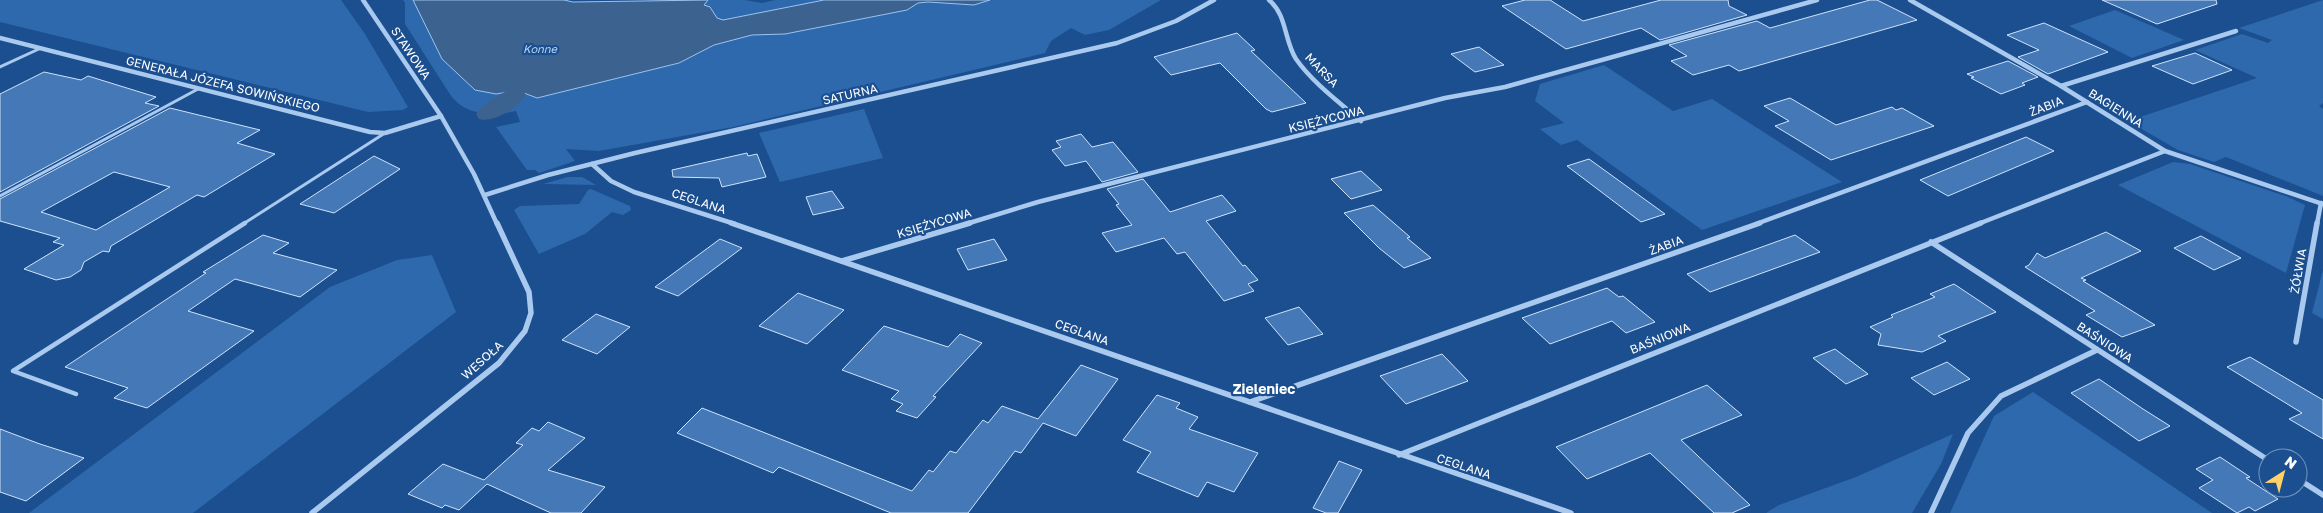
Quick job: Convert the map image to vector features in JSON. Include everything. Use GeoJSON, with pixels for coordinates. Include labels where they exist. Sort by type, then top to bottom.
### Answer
{"type":"FeatureCollection","features":[{"type":"Feature","properties":{"kind":"street","name":"STAWOWA"},"geometry":{"type":"LineString","coordinates":[[363,0],[441,116]]}},
{"type":"Feature","properties":{"kind":"street","name":"SATURNA"},"geometry":{"type":"LineString","coordinates":[[485,195],[592,164],[1117,43],[1176,21],[1214,0]]}},
{"type":"Feature","properties":{"kind":"street","name":"MARSA"},"geometry":{"type":"LineString","coordinates":[[1269,0],[1278,8],[1292,52],[1311,76],[1361,121]]}},
{"type":"Feature","properties":{"kind":"street","name":"KSIĘŻYCOWA"},"geometry":{"type":"LineString","coordinates":[[842,261],[1038,202],[1445,98],[1505,88],[1817,0]]}},
{"type":"Feature","properties":{"kind":"street","name":"BAGIENNA"},"geometry":{"type":"LineString","coordinates":[[1910,0],[2061,86],[2165,151],[2322,203]]}},
{"type":"Feature","properties":{"kind":"street","name":"ŻABIA"},"geometry":{"type":"LineString","coordinates":[[2061,86],[2236,31]]}},
{"type":"Feature","properties":{"kind":"street","name":"GENERAŁA JÓZEFA SOWIŃSKIEGO"},"geometry":{"type":"LineString","coordinates":[[0,38],[201,87],[370,132],[385,133],[441,116]]}},
{"type":"Feature","properties":{"kind":"street","name":"ŻABIA"},"geometry":{"type":"LineString","coordinates":[[1249,402],[1644,264],[2087,102]]}},
{"type":"Feature","properties":{"kind":"street","name":"WESOŁA"},"geometry":{"type":"LineString","coordinates":[[314,512],[499,363],[521,339],[531,321],[533,304],[529,292],[485,195],[441,116]]}},
{"type":"Feature","properties":{"kind":"street","name":"BAŚNIOWA"},"geometry":{"type":"LineString","coordinates":[[1398,455],[1931,242],[2165,151]]}},
{"type":"Feature","properties":{"kind":"street","name":"CEGLANA"},"geometry":{"type":"LineString","coordinates":[[592,164],[602,177],[618,187],[684,206],[1398,455],[1572,513]]}},
{"type":"Feature","properties":{"kind":"street","name":"ŻÓŁWIA"},"geometry":{"type":"LineString","coordinates":[[2296,342],[2322,203]]}},
{"type":"Feature","properties":{"kind":"street","name":"BAŚNIOWA"},"geometry":{"type":"LineString","coordinates":[[1931,242],[2258,454]]}},
{"type":"Feature","properties":{"kind":"street"},"geometry":{"type":"LineString","coordinates":[[1931,513],[1968,433],[2001,396],[2097,350]]}},
{"type":"Feature","properties":{"kind":"street"},"geometry":{"type":"LineString","coordinates":[[2308,485],[2323,495]]}},
{"type":"Feature","properties":{"kind":"lane"},"geometry":{"type":"LineString","coordinates":[[0,67],[41,48]]}},
{"type":"Feature","properties":{"kind":"lane"},"geometry":{"type":"LineString","coordinates":[[0,196],[201,87]]}},
{"type":"Feature","properties":{"kind":"lane"},"geometry":{"type":"LineString","coordinates":[[76,394],[14,371],[385,133]]}},
{"type":"Feature","properties":{"kind":"shaded area"},"geometry":{"type":"Polygon","coordinates":[[[0,0],[341,0],[365,34],[408,107],[403,110],[368,112],[0,22],[0,0]]]}},
{"type":"Feature","properties":{"kind":"shaded area"},"geometry":{"type":"Polygon","coordinates":[[[403,0],[441,0],[496,94],[515,91],[512,94],[524,93],[537,98],[679,63],[714,45],[752,35],[785,34],[907,10],[918,3],[974,5],[990,0],[1161,0],[1109,30],[1085,35],[1071,28],[1051,41],[1045,53],[733,127],[599,151],[566,149],[575,161],[539,173],[535,170],[527,170],[496,127],[520,122],[516,111],[498,114],[481,113],[457,103],[451,96],[405,24],[405,3],[403,0]]]}},
{"type":"Feature","properties":{"kind":"shaded area"},"geometry":{"type":"Polygon","coordinates":[[[693,0],[745,0],[762,3],[775,0],[838,0],[712,24],[693,0]]]}},
{"type":"Feature","properties":{"kind":"shaded area"},"geometry":{"type":"Polygon","coordinates":[[[2323,0],[2323,103],[2319,106],[2323,109],[2323,196],[2226,157],[2214,162],[2178,150],[2128,121],[2257,78],[2195,50],[2242,34],[2268,43],[2272,40],[2239,28],[2323,0]]]}},
{"type":"Feature","properties":{"kind":"shaded area"},"geometry":{"type":"Polygon","coordinates":[[[2115,10],[2184,40],[2132,58],[2069,26],[2115,10]]]}},
{"type":"Feature","properties":{"kind":"shaded area"},"geometry":{"type":"Polygon","coordinates":[[[1604,65],[1673,111],[1712,99],[1842,182],[1702,230],[1577,140],[1561,145],[1540,129],[1564,123],[1535,101],[1540,84],[1604,65]]]}},
{"type":"Feature","properties":{"kind":"shaded area"},"geometry":{"type":"Polygon","coordinates":[[[864,109],[883,158],[780,182],[759,133],[864,109]]]}},
{"type":"Feature","properties":{"kind":"shaded area"},"geometry":{"type":"Polygon","coordinates":[[[2173,162],[2190,164],[2288,197],[2305,205],[2286,273],[2118,185],[2173,162]]]}},
{"type":"Feature","properties":{"kind":"shaded area"},"geometry":{"type":"Polygon","coordinates":[[[568,177],[582,177],[596,185],[543,184],[568,177]]]}},
{"type":"Feature","properties":{"kind":"shaded area"},"geometry":{"type":"Polygon","coordinates":[[[591,189],[630,206],[631,210],[623,215],[612,212],[585,234],[539,254],[514,210],[520,206],[579,204],[588,190],[591,189]]]}},
{"type":"Feature","properties":{"kind":"shaded area"},"geometry":{"type":"Polygon","coordinates":[[[432,255],[456,312],[193,513],[29,513],[330,287],[397,260],[432,255]]]}},
{"type":"Feature","properties":{"kind":"shaded area"},"geometry":{"type":"Polygon","coordinates":[[[2323,270],[2323,319],[2312,313],[2323,270]]]}},
{"type":"Feature","properties":{"kind":"shaded area"},"geometry":{"type":"Polygon","coordinates":[[[2033,392],[2212,513],[1950,513],[1994,416],[2033,392]]]}},
{"type":"Feature","properties":{"kind":"shaded area"},"geometry":{"type":"Polygon","coordinates":[[[1953,434],[1941,464],[1912,513],[1766,513],[1779,505],[1856,477],[1953,434]]]}},
{"type":"Feature","properties":{"kind":"water","name":"Konne"},"geometry":{"type":"Polygon","coordinates":[[[413,0],[564,0],[573,2],[708,0],[704,5],[710,7],[717,18],[723,20],[824,0],[990,0],[974,5],[918,3],[907,10],[785,34],[752,35],[714,45],[679,63],[537,98],[524,93],[511,95],[514,91],[496,94],[475,90],[442,59],[413,0]]]}},
{"type":"Feature","properties":{"kind":"building"},"geometry":{"type":"Polygon","coordinates":[[[1525,0],[1550,0],[1583,21],[1661,0],[1728,0],[1729,6],[1747,15],[1660,40],[1641,28],[1566,49],[1502,6],[1525,0]]]}},
{"type":"Feature","properties":{"kind":"building"},"geometry":{"type":"Polygon","coordinates":[[[1870,0],[1877,0],[1917,20],[1739,71],[1729,65],[1693,75],[1671,61],[1687,56],[1669,45],[1757,21],[1770,28],[1870,0]]]}},
{"type":"Feature","properties":{"kind":"building"},"geometry":{"type":"Polygon","coordinates":[[[2102,0],[2216,0],[2217,4],[2157,24],[2102,0]]]}},
{"type":"Feature","properties":{"kind":"building"},"geometry":{"type":"Polygon","coordinates":[[[2044,23],[2108,52],[2048,74],[2018,57],[2039,50],[2007,35],[2044,23]]]}},
{"type":"Feature","properties":{"kind":"building"},"geometry":{"type":"Polygon","coordinates":[[[1237,33],[1255,50],[1251,51],[1306,103],[1272,112],[1266,109],[1220,63],[1171,75],[1154,57],[1237,33]]]}},
{"type":"Feature","properties":{"kind":"building"},"geometry":{"type":"Polygon","coordinates":[[[1479,47],[1504,65],[1475,72],[1451,54],[1479,47]]]}},
{"type":"Feature","properties":{"kind":"building"},"geometry":{"type":"Polygon","coordinates":[[[2195,53],[2232,70],[2193,84],[2152,66],[2195,53]]]}},
{"type":"Feature","properties":{"kind":"building"},"geometry":{"type":"Polygon","coordinates":[[[2008,61],[2038,77],[2022,83],[2025,85],[2001,94],[1967,74],[2008,61]]]}},
{"type":"Feature","properties":{"kind":"building"},"geometry":{"type":"Polygon","coordinates":[[[44,72],[81,80],[88,76],[156,97],[145,103],[159,106],[0,192],[0,94],[44,72]]]}},
{"type":"Feature","properties":{"kind":"building"},"geometry":{"type":"Polygon","coordinates":[[[1790,98],[1836,125],[1892,107],[1896,110],[1902,108],[1934,126],[1831,160],[1775,126],[1789,121],[1764,106],[1790,98]]]}},
{"type":"Feature","properties":{"kind":"building"},"geometry":{"type":"Polygon","coordinates":[[[170,108],[260,130],[237,143],[275,154],[204,197],[197,195],[111,246],[109,252],[103,251],[84,262],[81,270],[70,277],[56,280],[24,269],[64,245],[53,242],[60,238],[0,221],[0,199],[170,108]],[[114,172],[41,212],[96,230],[170,187],[114,172]]]}},
{"type":"Feature","properties":{"kind":"building"},"geometry":{"type":"Polygon","coordinates":[[[1081,134],[1092,147],[1113,142],[1138,172],[1102,182],[1086,161],[1065,166],[1052,150],[1061,147],[1056,141],[1081,134]]]}},
{"type":"Feature","properties":{"kind":"building"},"geometry":{"type":"Polygon","coordinates":[[[2026,137],[2054,151],[1948,196],[1920,180],[2026,137]]]}},
{"type":"Feature","properties":{"kind":"building"},"geometry":{"type":"Polygon","coordinates":[[[747,153],[748,156],[757,154],[766,177],[722,187],[719,178],[673,177],[672,170],[747,153]]]}},
{"type":"Feature","properties":{"kind":"building"},"geometry":{"type":"Polygon","coordinates":[[[374,156],[400,169],[334,213],[300,204],[374,156]]]}},
{"type":"Feature","properties":{"kind":"building"},"geometry":{"type":"Polygon","coordinates":[[[1589,159],[1665,214],[1641,222],[1567,166],[1589,159]]]}},
{"type":"Feature","properties":{"kind":"building"},"geometry":{"type":"Polygon","coordinates":[[[1361,171],[1382,190],[1351,199],[1331,179],[1361,171]]]}},
{"type":"Feature","properties":{"kind":"building"},"geometry":{"type":"Polygon","coordinates":[[[1143,179],[1170,212],[1222,195],[1236,211],[1206,221],[1243,266],[1245,265],[1258,280],[1248,284],[1254,291],[1224,301],[1185,252],[1177,254],[1164,238],[1116,252],[1102,233],[1132,225],[1116,205],[1119,204],[1107,189],[1143,179]]]}},
{"type":"Feature","properties":{"kind":"building"},"geometry":{"type":"Polygon","coordinates":[[[832,191],[844,208],[813,215],[806,197],[832,191]]]}},
{"type":"Feature","properties":{"kind":"building"},"geometry":{"type":"Polygon","coordinates":[[[1373,205],[1431,258],[1404,268],[1379,248],[1344,213],[1373,205]]]}},
{"type":"Feature","properties":{"kind":"building"},"geometry":{"type":"Polygon","coordinates":[[[2106,232],[2141,251],[2081,278],[2155,325],[2122,337],[2086,315],[2095,311],[2025,267],[2029,265],[2037,253],[2045,258],[2106,232]]]}},
{"type":"Feature","properties":{"kind":"building"},"geometry":{"type":"Polygon","coordinates":[[[263,235],[289,243],[273,253],[337,270],[300,297],[235,279],[188,311],[254,331],[147,408],[114,398],[128,388],[65,367],[206,273],[203,272],[263,235]]]}},
{"type":"Feature","properties":{"kind":"building"},"geometry":{"type":"Polygon","coordinates":[[[1795,235],[1820,252],[1710,292],[1687,274],[1795,235]]]}},
{"type":"Feature","properties":{"kind":"building"},"geometry":{"type":"Polygon","coordinates":[[[2201,236],[2241,258],[2214,270],[2174,248],[2201,236]]]}},
{"type":"Feature","properties":{"kind":"building"},"geometry":{"type":"Polygon","coordinates":[[[720,239],[742,248],[678,296],[655,287],[720,239]]]}},
{"type":"Feature","properties":{"kind":"building"},"geometry":{"type":"Polygon","coordinates":[[[994,239],[1007,260],[968,270],[957,249],[994,239]]]}},
{"type":"Feature","properties":{"kind":"building"},"geometry":{"type":"Polygon","coordinates":[[[1954,284],[1996,312],[1938,336],[1946,341],[1922,352],[1878,345],[1881,334],[1870,327],[1893,317],[1891,315],[1935,297],[1930,294],[1954,284]]]}},
{"type":"Feature","properties":{"kind":"building"},"geometry":{"type":"Polygon","coordinates":[[[1607,288],[1619,297],[1623,296],[1655,322],[1626,333],[1612,321],[1550,344],[1522,318],[1607,288]]]}},
{"type":"Feature","properties":{"kind":"building"},"geometry":{"type":"Polygon","coordinates":[[[798,293],[844,310],[807,344],[759,326],[798,293]]]}},
{"type":"Feature","properties":{"kind":"building"},"geometry":{"type":"Polygon","coordinates":[[[1299,307],[1323,334],[1288,345],[1265,318],[1299,307]]]}},
{"type":"Feature","properties":{"kind":"building"},"geometry":{"type":"Polygon","coordinates":[[[596,314],[630,327],[597,354],[562,340],[596,314]]]}},
{"type":"Feature","properties":{"kind":"building"},"geometry":{"type":"Polygon","coordinates":[[[884,326],[948,347],[960,334],[982,343],[933,396],[936,397],[917,418],[896,411],[903,404],[891,399],[899,391],[842,370],[884,326]]]}},
{"type":"Feature","properties":{"kind":"building"},"geometry":{"type":"Polygon","coordinates":[[[1835,349],[1868,374],[1846,384],[1813,358],[1835,349]]]}},
{"type":"Feature","properties":{"kind":"building"},"geometry":{"type":"Polygon","coordinates":[[[1442,354],[1468,381],[1406,404],[1380,376],[1442,354]]]}},
{"type":"Feature","properties":{"kind":"building"},"geometry":{"type":"Polygon","coordinates":[[[2250,357],[2323,400],[2323,439],[2289,419],[2302,413],[2227,367],[2250,357]]]}},
{"type":"Feature","properties":{"kind":"building"},"geometry":{"type":"Polygon","coordinates":[[[1947,362],[1970,379],[1934,395],[1911,378],[1947,362]]]}},
{"type":"Feature","properties":{"kind":"building"},"geometry":{"type":"Polygon","coordinates":[[[1081,365],[1118,379],[1076,436],[1043,423],[1021,453],[1015,451],[968,513],[891,513],[779,467],[773,473],[677,433],[702,408],[912,491],[929,470],[933,472],[950,451],[956,453],[983,420],[988,423],[1002,406],[1038,419],[1081,365]]]}},
{"type":"Feature","properties":{"kind":"building"},"geometry":{"type":"Polygon","coordinates":[[[2099,379],[2170,426],[2139,441],[2071,393],[2099,379]]]}},
{"type":"Feature","properties":{"kind":"building"},"geometry":{"type":"Polygon","coordinates":[[[1707,385],[1742,415],[1681,440],[1750,505],[1732,513],[1714,513],[1650,453],[1587,479],[1556,447],[1707,385]]]}},
{"type":"Feature","properties":{"kind":"building"},"geometry":{"type":"Polygon","coordinates":[[[1157,395],[1180,403],[1176,408],[1198,417],[1189,429],[1258,453],[1234,492],[1207,482],[1198,497],[1137,472],[1151,452],[1123,440],[1157,395]]]}},
{"type":"Feature","properties":{"kind":"building"},"geometry":{"type":"Polygon","coordinates":[[[548,422],[585,438],[548,470],[605,487],[581,513],[551,513],[487,484],[459,510],[445,505],[442,508],[408,494],[443,464],[484,480],[523,445],[516,443],[532,428],[539,431],[548,422]]]}},
{"type":"Feature","properties":{"kind":"building"},"geometry":{"type":"Polygon","coordinates":[[[0,429],[84,458],[26,501],[0,492],[0,429]]]}},
{"type":"Feature","properties":{"kind":"building"},"geometry":{"type":"Polygon","coordinates":[[[2220,457],[2250,477],[2246,478],[2258,486],[2258,498],[2278,499],[2255,511],[2249,507],[2237,513],[2199,488],[2213,480],[2196,469],[2220,457]]]}},
{"type":"Feature","properties":{"kind":"building"},"geometry":{"type":"Polygon","coordinates":[[[1339,461],[1362,470],[1338,513],[1326,513],[1313,508],[1339,461]]]}},
{"type":"Feature","properties":{"kind":"waterway"},"geometry":{"type":"LineString","coordinates":[[487,114],[515,95]]}},
{"type":"Feature","properties":{"kind":"district","name":"Zieleniec"},"geometry":{"type":"Point","coordinates":[1264,388]}}]}
